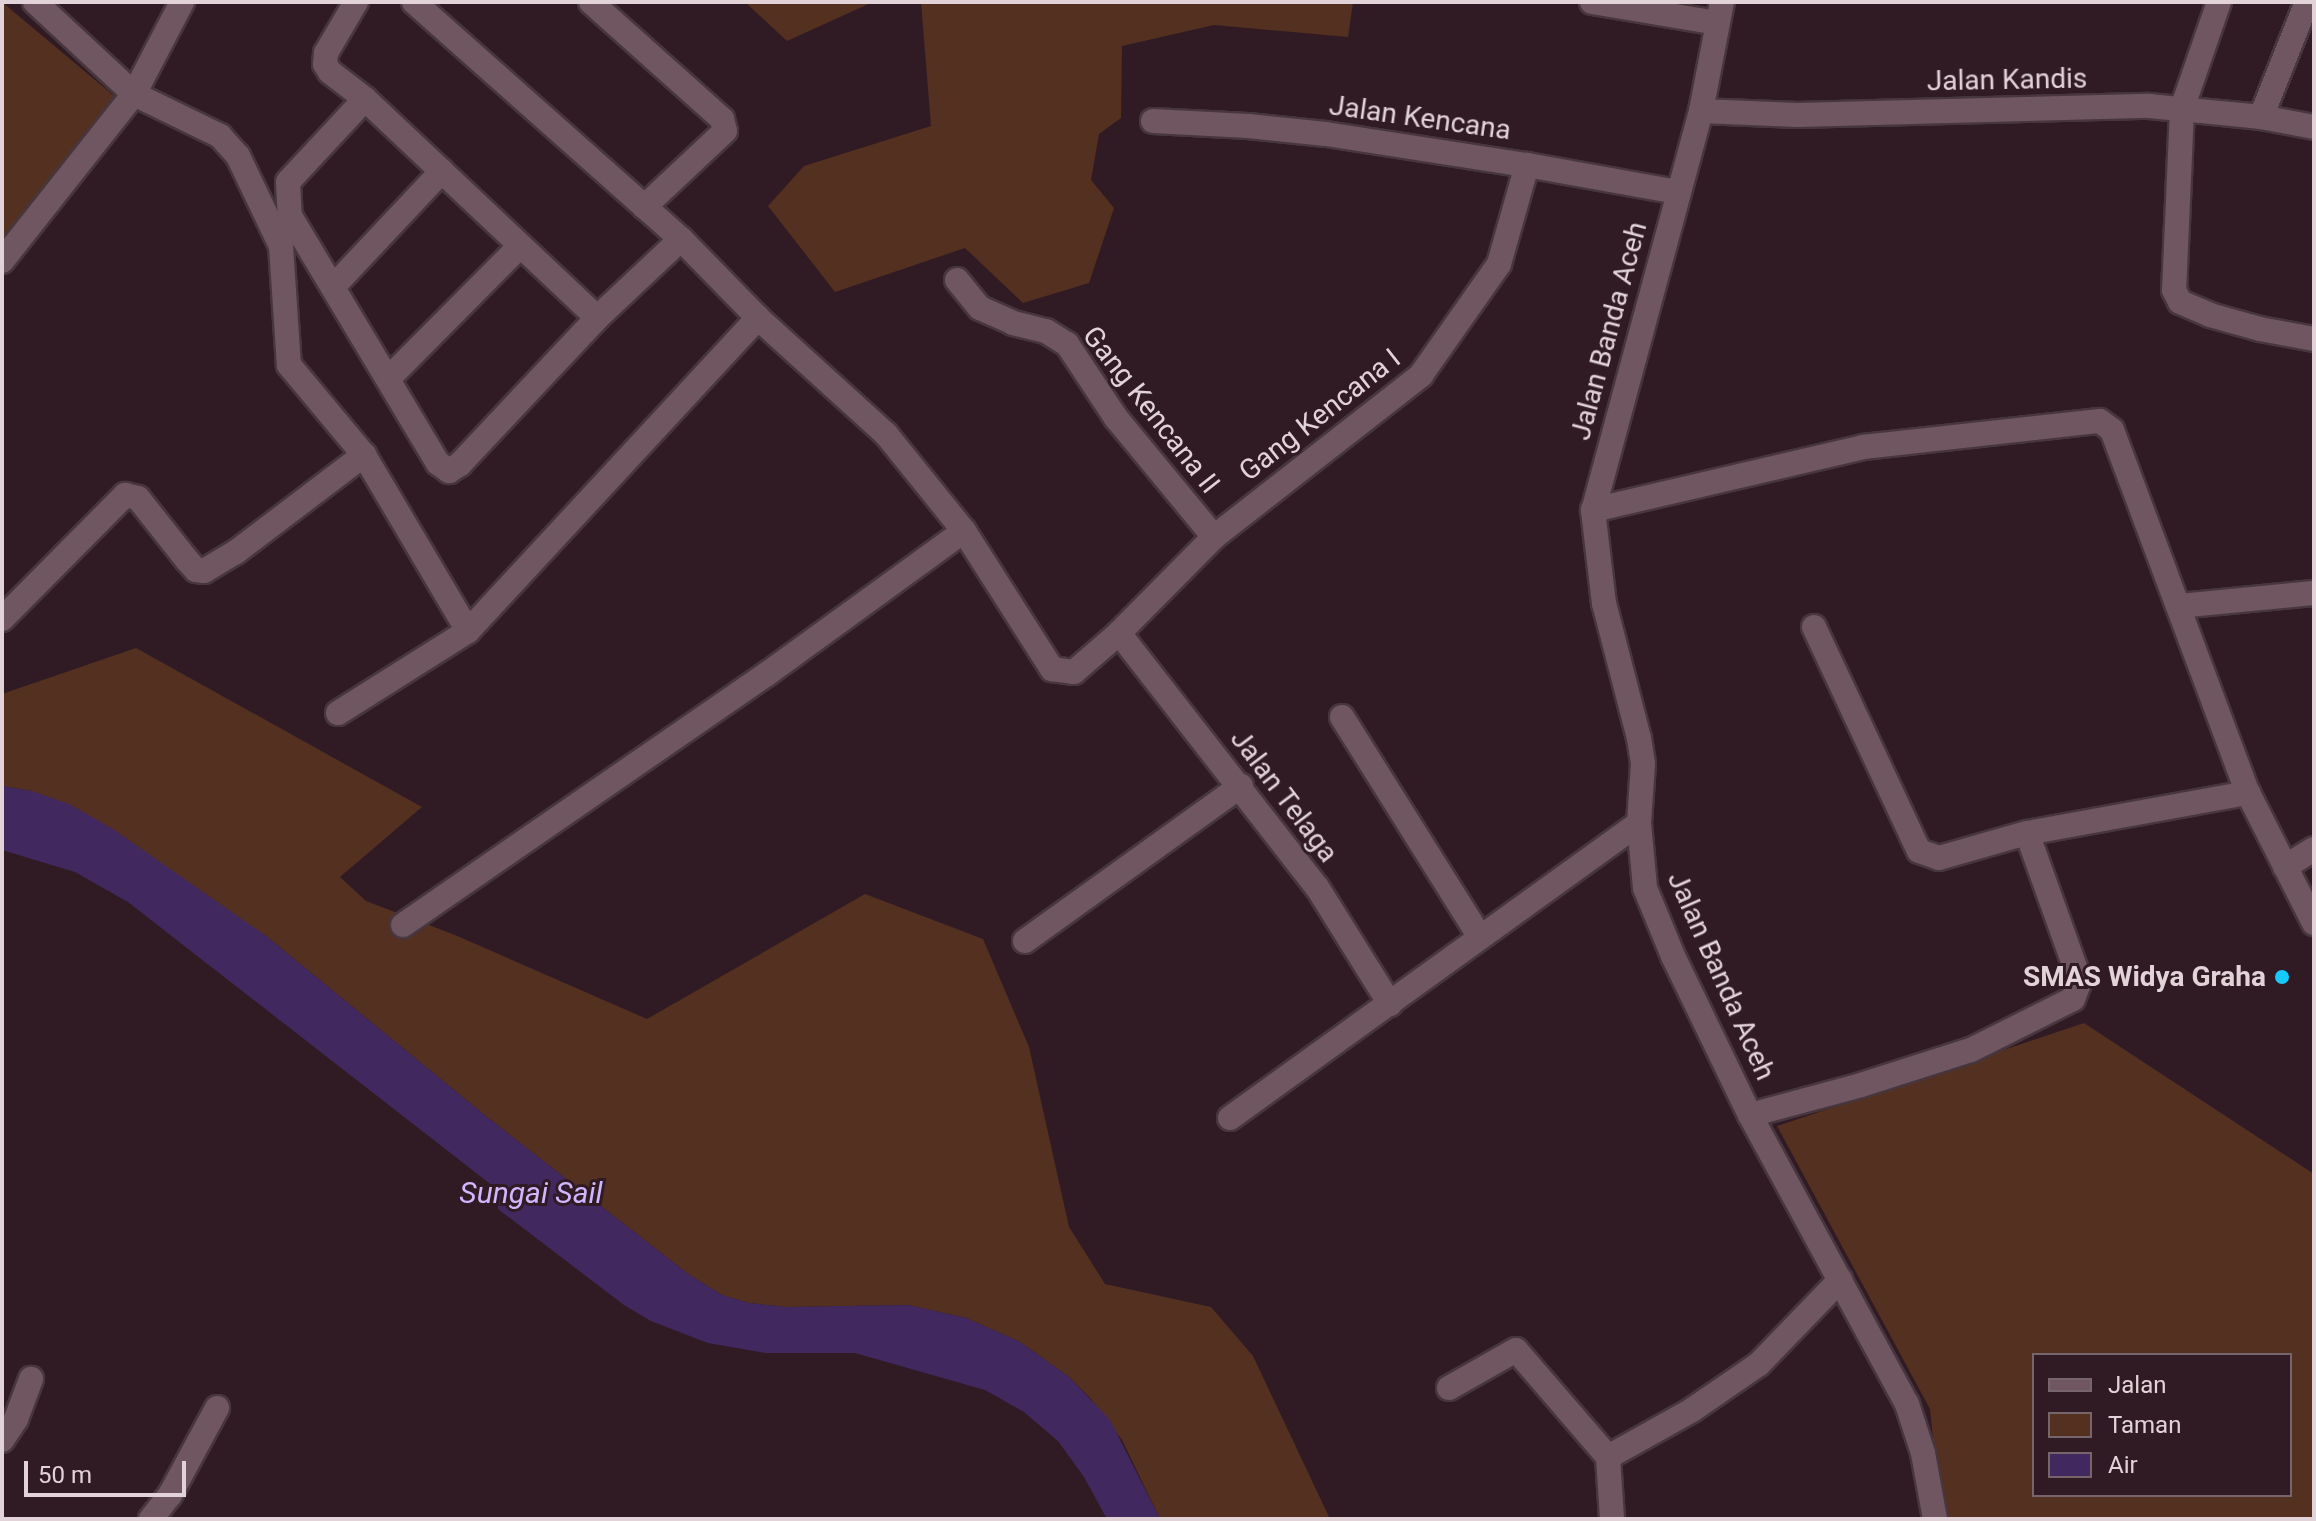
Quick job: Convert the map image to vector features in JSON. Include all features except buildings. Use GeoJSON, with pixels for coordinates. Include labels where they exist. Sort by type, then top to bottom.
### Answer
{"type":"FeatureCollection","features":[{"type":"Feature","properties":{"kind":"street"},"geometry":{"type":"LineString","coordinates":[[35,2],[134,94],[220,136],[238,156],[281,246],[289,365],[364,455],[468,631]]}},
{"type":"Feature","properties":{"kind":"street"},"geometry":{"type":"LineString","coordinates":[[2,261],[134,94],[182,2]]}},
{"type":"Feature","properties":{"kind":"street"},"geometry":{"type":"LineString","coordinates":[[356,2],[326,53],[325,64],[330,72],[365,99],[597,318]]}},
{"type":"Feature","properties":{"kind":"street","name":"Gang Kencana I"},"geometry":{"type":"LineString","coordinates":[[414,2],[681,239],[758,318],[886,434],[964,531],[1052,669],[1074,672],[1119,633],[1214,537],[1421,375],[1499,264],[1527,165]]}},
{"type":"Feature","properties":{"kind":"street"},"geometry":{"type":"LineString","coordinates":[[591,2],[722,119],[725,131],[644,207]]}},
{"type":"Feature","properties":{"kind":"street"},"geometry":{"type":"LineString","coordinates":[[1592,2],[1719,12]]}},
{"type":"Feature","properties":{"kind":"street"},"geometry":{"type":"LineString","coordinates":[[2219,2],[2182,109],[2174,290],[2180,302],[2260,329],[2314,339]]}},
{"type":"Feature","properties":{"kind":"street"},"geometry":{"type":"LineString","coordinates":[[2261,117],[2307,2]]}},
{"type":"Feature","properties":{"kind":"street","name":"Jalan Banda Aceh"},"geometry":{"type":"LineString","coordinates":[[1719,12],[1701,111],[1593,510],[1604,603],[1643,764],[1639,823],[1645,888],[1673,956],[1750,1115],[1907,1404],[1923,1453],[1935,1519]]}},
{"type":"Feature","properties":{"kind":"street"},"geometry":{"type":"LineString","coordinates":[[365,99],[288,182],[290,216],[438,463],[449,471],[460,464],[597,318],[681,239]]}},
{"type":"Feature","properties":{"kind":"street","name":"Jalan Kandis"},"geometry":{"type":"LineString","coordinates":[[1701,111],[1797,115],[2149,106],[2261,117],[2314,127]]}},
{"type":"Feature","properties":{"kind":"street","name":"Jalan Kencana"},"geometry":{"type":"LineString","coordinates":[[1153,121],[1326,134],[1677,192]]}},
{"type":"Feature","properties":{"kind":"street"},"geometry":{"type":"LineString","coordinates":[[333,287],[442,171]]}},
{"type":"Feature","properties":{"kind":"street"},"geometry":{"type":"LineString","coordinates":[[388,379],[520,246]]}},
{"type":"Feature","properties":{"kind":"street","name":"Gang Kencana II"},"geometry":{"type":"LineString","coordinates":[[957,280],[980,308],[1013,323],[1046,331],[1067,344],[1116,418],[1214,537]]}},
{"type":"Feature","properties":{"kind":"street"},"geometry":{"type":"LineString","coordinates":[[338,713],[468,631],[758,318]]}},
{"type":"Feature","properties":{"kind":"street"},"geometry":{"type":"LineString","coordinates":[[1593,510],[1863,447],[2100,421],[2112,430],[2248,793],[2314,923]]}},
{"type":"Feature","properties":{"kind":"street"},"geometry":{"type":"LineString","coordinates":[[2,619],[125,495],[138,498],[196,570],[204,571],[236,552],[364,455]]}},
{"type":"Feature","properties":{"kind":"street"},"geometry":{"type":"LineString","coordinates":[[403,925],[767,674],[964,531]]}},
{"type":"Feature","properties":{"kind":"street"},"geometry":{"type":"LineString","coordinates":[[2179,606],[2314,593]]}},
{"type":"Feature","properties":{"kind":"street"},"geometry":{"type":"LineString","coordinates":[[1814,627],[1919,851],[1939,858],[2027,833],[2248,793]]}},
{"type":"Feature","properties":{"kind":"street","name":"Jalan Telaga"},"geometry":{"type":"LineString","coordinates":[[1119,633],[1317,887],[1390,1004]]}},
{"type":"Feature","properties":{"kind":"street"},"geometry":{"type":"LineString","coordinates":[[1342,717],[1480,937]]}},
{"type":"Feature","properties":{"kind":"street"},"geometry":{"type":"LineString","coordinates":[[1025,941],[1241,786]]}},
{"type":"Feature","properties":{"kind":"street"},"geometry":{"type":"LineString","coordinates":[[1230,1118],[1639,823]]}},
{"type":"Feature","properties":{"kind":"street"},"geometry":{"type":"LineString","coordinates":[[1750,1115],[1861,1085],[1971,1050],[2073,999],[2080,981],[2027,833]]}},
{"type":"Feature","properties":{"kind":"street"},"geometry":{"type":"LineString","coordinates":[[2285,867],[2314,849]]}},
{"type":"Feature","properties":{"kind":"street"},"geometry":{"type":"LineString","coordinates":[[1608,1457],[1692,1410],[1759,1364],[1840,1280]]}},
{"type":"Feature","properties":{"kind":"street"},"geometry":{"type":"LineString","coordinates":[[1449,1388],[1516,1350],[1608,1457],[1612,1519]]}},
{"type":"Feature","properties":{"kind":"street"},"geometry":{"type":"LineString","coordinates":[[2,1440],[16,1419],[31,1379]]}},
{"type":"Feature","properties":{"kind":"street"},"geometry":{"type":"LineString","coordinates":[[151,1519],[170,1495],[217,1408]]}},
{"type":"Feature","properties":{"kind":"green space"},"geometry":{"type":"Polygon","coordinates":[[[2,2],[119,100],[2,243],[2,2]]]}},
{"type":"Feature","properties":{"kind":"green space"},"geometry":{"type":"Polygon","coordinates":[[[745,2],[873,2],[787,41],[745,2]]]}},
{"type":"Feature","properties":{"kind":"green space"},"geometry":{"type":"Polygon","coordinates":[[[921,2],[1353,2],[1348,37],[1214,25],[1122,46],[1121,118],[1099,134],[1091,180],[1114,208],[1089,283],[1023,303],[965,248],[835,292],[768,206],[804,166],[931,126],[921,2]]]}},
{"type":"Feature","properties":{"kind":"green space"},"geometry":{"type":"Polygon","coordinates":[[[136,648],[422,807],[340,877],[366,901],[455,935],[647,1019],[865,894],[983,939],[1029,1047],[1069,1227],[1105,1284],[1211,1307],[1253,1356],[1330,1519],[1160,1519],[1122,1440],[1090,1398],[1069,1377],[1020,1342],[966,1318],[908,1305],[786,1307],[749,1303],[722,1295],[688,1274],[487,1117],[266,936],[32,791],[2,786],[2,694],[136,648]]]}},
{"type":"Feature","properties":{"kind":"green space"},"geometry":{"type":"Polygon","coordinates":[[[2084,1023],[2314,1174],[2314,1519],[1941,1519],[1930,1409],[1777,1126],[2084,1023]]]}},
{"type":"Feature","properties":{"kind":"water","name":"Sungai Sail"},"geometry":{"type":"Polygon","coordinates":[[[2,786],[32,791],[69,804],[113,829],[266,936],[487,1117],[688,1274],[722,1295],[749,1303],[786,1307],[908,1305],[966,1318],[1020,1342],[1069,1377],[1110,1420],[1160,1519],[1107,1519],[1084,1477],[1058,1441],[1024,1412],[985,1390],[855,1353],[766,1353],[708,1343],[651,1321],[624,1305],[498,1209],[498,1190],[128,902],[75,872],[2,850],[2,786]]]}},
{"type":"Feature","properties":{"kind":"place","name":"SMAS Widya Graha"},"geometry":{"type":"Point","coordinates":[2282,977]}}]}
